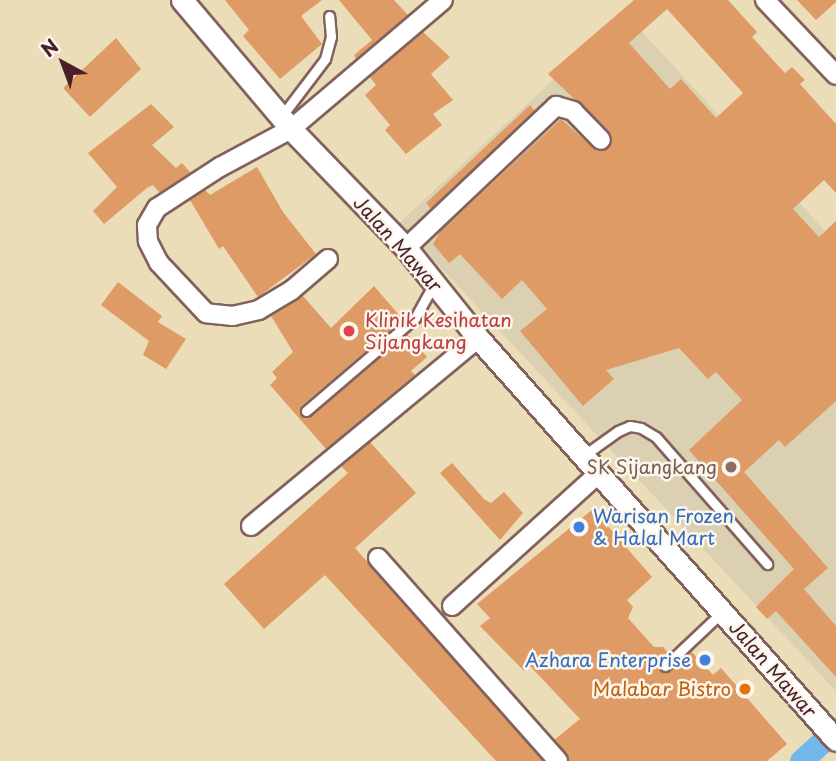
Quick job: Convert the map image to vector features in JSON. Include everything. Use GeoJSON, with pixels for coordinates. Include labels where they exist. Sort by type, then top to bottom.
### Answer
{"type":"FeatureCollection","features":[{"type":"Feature","properties":{"kind":"street","name":"Jalan Mawar"},"geometry":{"type":"LineString","coordinates":[[182,0],[286,123],[406,248],[478,338],[836,740]]}},
{"type":"Feature","properties":{"kind":"street"},"geometry":{"type":"LineString","coordinates":[[328,259],[292,290],[259,310],[233,316],[206,313],[159,263],[148,241],[147,225],[157,208],[286,123],[443,0]]}},
{"type":"Feature","properties":{"kind":"street"},"geometry":{"type":"LineString","coordinates":[[765,0],[836,75]]}},
{"type":"Feature","properties":{"kind":"street"},"geometry":{"type":"LineString","coordinates":[[406,248],[545,121],[556,106],[573,111],[601,140]]}},
{"type":"Feature","properties":{"kind":"street"},"geometry":{"type":"LineString","coordinates":[[251,526],[478,338]]}},
{"type":"Feature","properties":{"kind":"street"},"geometry":{"type":"LineString","coordinates":[[452,606],[598,474]]}},
{"type":"Feature","properties":{"kind":"street"},"geometry":{"type":"LineString","coordinates":[[378,558],[558,761]]}},
{"type":"Feature","properties":{"kind":"lane"},"geometry":{"type":"LineString","coordinates":[[286,123],[325,59],[331,37],[329,16]]}},
{"type":"Feature","properties":{"kind":"lane"},"geometry":{"type":"LineString","coordinates":[[306,411],[415,318],[434,283]]}},
{"type":"Feature","properties":{"kind":"lane"},"geometry":{"type":"LineString","coordinates":[[583,456],[630,426],[648,433],[767,564]]}},
{"type":"Feature","properties":{"kind":"lane"},"geometry":{"type":"LineString","coordinates":[[664,666],[722,612]]}},
{"type":"Feature","properties":{"kind":"shaded area","name":"SK Sijangkang"},"geometry":{"type":"Polygon","coordinates":[[[625,13],[836,243],[836,691],[399,223],[625,13]]]}},
{"type":"Feature","properties":{"kind":"building"},"geometry":{"type":"Polygon","coordinates":[[[225,0],[322,0],[301,16],[322,44],[280,79],[243,36],[249,30],[225,0]]]}},
{"type":"Feature","properties":{"kind":"building"},"geometry":{"type":"Polygon","coordinates":[[[339,0],[394,0],[408,15],[356,59],[354,55],[372,40],[339,0]]]}},
{"type":"Feature","properties":{"kind":"building","name":"SK Sijangkang"},"geometry":{"type":"Polygon","coordinates":[[[634,0],[728,0],[757,32],[752,37],[785,73],[792,67],[805,80],[800,84],[836,124],[836,193],[824,180],[793,209],[819,237],[836,221],[836,401],[785,447],[779,440],[744,472],[828,568],[804,589],[836,626],[836,677],[776,611],[767,619],[756,607],[794,569],[689,450],[742,400],[716,372],[708,379],[679,348],[606,370],[614,379],[583,406],[520,331],[547,309],[522,280],[502,299],[460,254],[449,263],[433,244],[440,232],[561,119],[597,151],[609,148],[609,132],[548,74],[634,0]],[[667,9],[629,43],[670,89],[681,79],[716,118],[743,93],[667,9]]]}},
{"type":"Feature","properties":{"kind":"building"},"geometry":{"type":"Polygon","coordinates":[[[797,0],[836,0],[836,2],[816,20],[797,0]]]}},
{"type":"Feature","properties":{"kind":"building"},"geometry":{"type":"Polygon","coordinates":[[[423,32],[450,57],[431,74],[453,100],[433,114],[442,125],[406,154],[385,130],[390,125],[365,95],[376,85],[370,77],[423,32]]]}},
{"type":"Feature","properties":{"kind":"building"},"geometry":{"type":"Polygon","coordinates":[[[116,38],[141,69],[90,117],[63,88],[116,38]]]}},
{"type":"Feature","properties":{"kind":"building"},"geometry":{"type":"Polygon","coordinates":[[[151,104],[174,127],[152,145],[176,168],[182,163],[191,173],[160,193],[153,185],[147,188],[104,224],[93,211],[117,187],[88,153],[151,104]]]}},
{"type":"Feature","properties":{"kind":"building"},"geometry":{"type":"Polygon","coordinates":[[[530,105],[535,111],[431,209],[426,203],[530,105]]]}},
{"type":"Feature","properties":{"kind":"building"},"geometry":{"type":"Polygon","coordinates":[[[257,167],[283,212],[316,254],[258,297],[223,246],[219,249],[190,200],[205,190],[210,195],[257,167]]]}},
{"type":"Feature","properties":{"kind":"building"},"geometry":{"type":"Polygon","coordinates":[[[118,282],[162,316],[158,322],[186,339],[166,369],[143,355],[149,341],[101,305],[118,282]]]}},
{"type":"Feature","properties":{"kind":"building"},"geometry":{"type":"Polygon","coordinates":[[[374,286],[400,316],[398,324],[301,406],[300,415],[311,416],[407,334],[427,357],[411,371],[415,375],[326,449],[270,385],[277,378],[272,372],[293,352],[271,316],[303,296],[331,328],[374,286]]]}},
{"type":"Feature","properties":{"kind":"building"},"geometry":{"type":"Polygon","coordinates":[[[370,442],[416,493],[355,548],[543,761],[496,761],[325,575],[264,629],[224,584],[348,473],[341,466],[370,442]]]}},
{"type":"Feature","properties":{"kind":"building"},"geometry":{"type":"Polygon","coordinates":[[[452,463],[484,499],[491,503],[504,492],[523,513],[500,540],[440,473],[452,463]]]}},
{"type":"Feature","properties":{"kind":"building"},"geometry":{"type":"Polygon","coordinates":[[[593,509],[652,577],[627,600],[633,607],[628,618],[654,647],[663,647],[669,653],[659,663],[660,670],[669,671],[692,652],[713,675],[721,668],[787,744],[767,761],[569,761],[554,740],[580,719],[530,666],[524,671],[480,626],[490,618],[477,604],[593,509]]]}},
{"type":"Feature","properties":{"kind":"waterway"},"geometry":{"type":"LineString","coordinates":[[801,761],[836,729]]}},
{"type":"Feature","properties":{"kind":"place","name":"Klinik Kesihatan Sijangkang"},"geometry":{"type":"Point","coordinates":[349,331]}},
{"type":"Feature","properties":{"kind":"place","name":"SK Sijangkang"},"geometry":{"type":"Point","coordinates":[731,467]}},
{"type":"Feature","properties":{"kind":"place","name":"Warisan Frozen & Halal Mart"},"geometry":{"type":"Point","coordinates":[579,527]}},
{"type":"Feature","properties":{"kind":"place","name":"Azhara Enterprise"},"geometry":{"type":"Point","coordinates":[705,660]}},
{"type":"Feature","properties":{"kind":"place","name":"Malabar Bistro"},"geometry":{"type":"Point","coordinates":[745,689]}}]}
